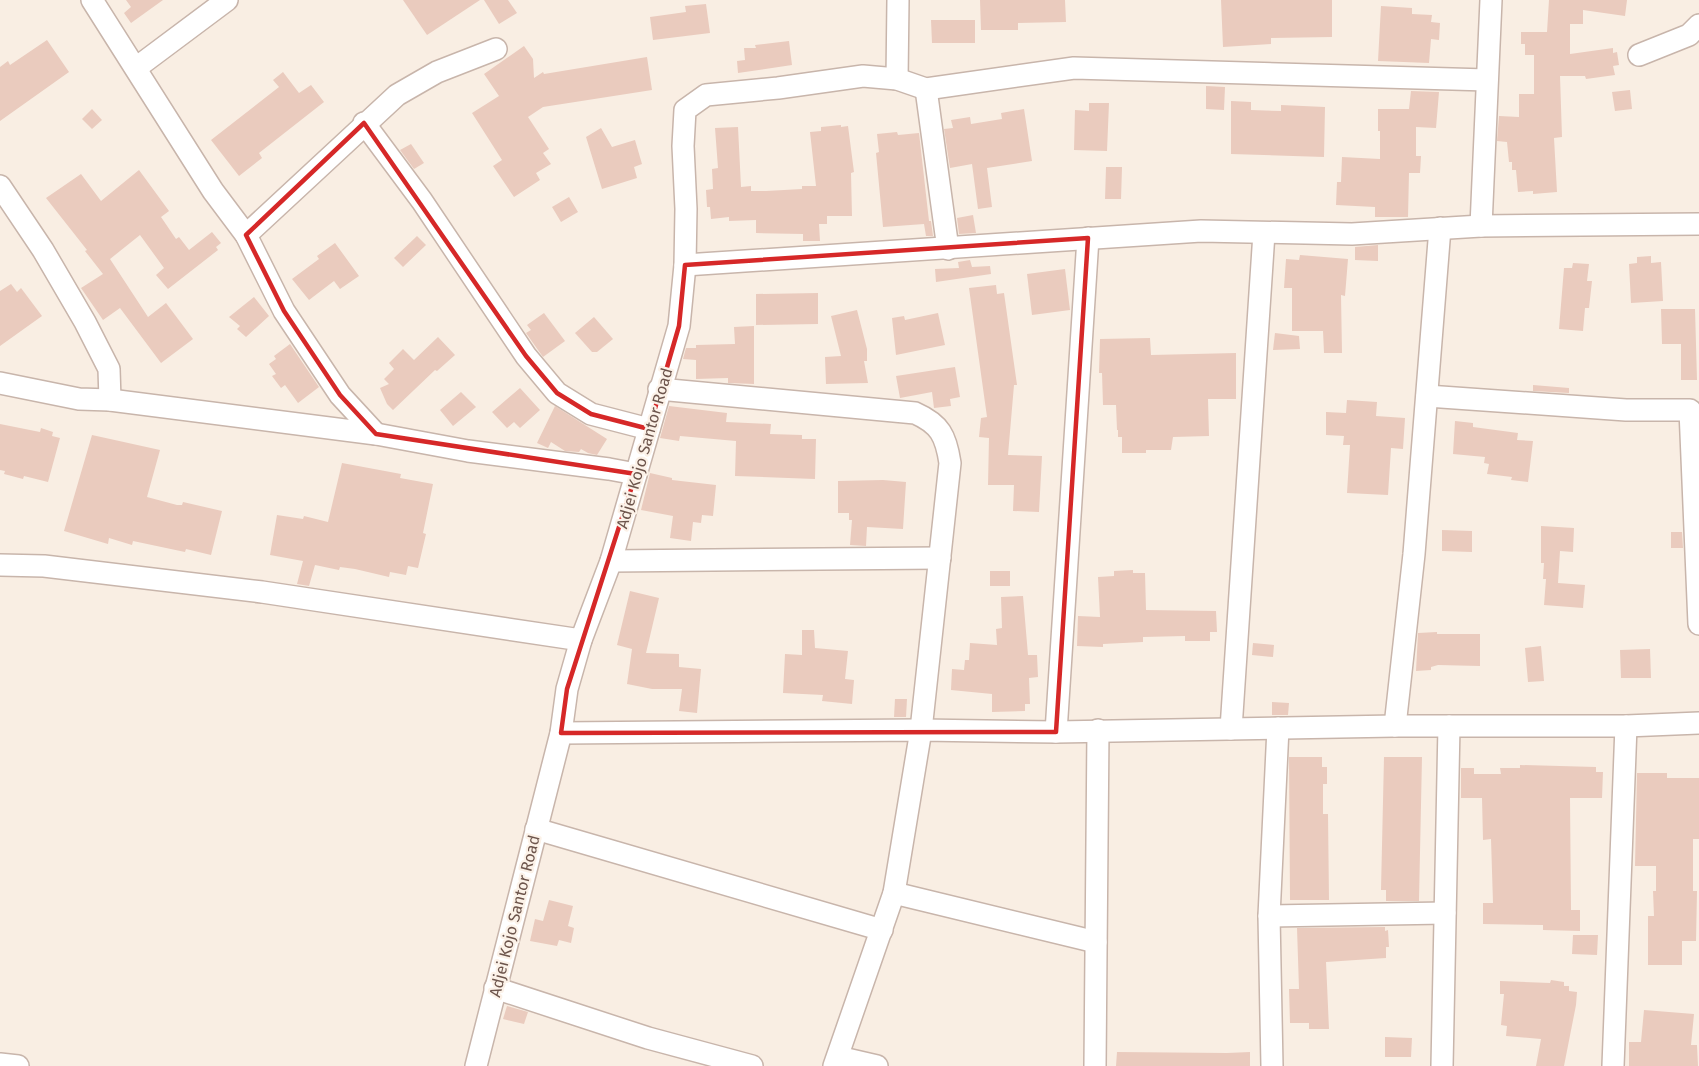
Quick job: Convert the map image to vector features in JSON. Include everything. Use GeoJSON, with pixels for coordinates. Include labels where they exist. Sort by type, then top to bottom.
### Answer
{"type":"FeatureCollection","features":[{"type":"Feature","properties":{"kind":"street"},"geometry":{"type":"LineString","coordinates":[[92,0],[213,191],[246,235],[284,310],[340,395],[376,434]]}},
{"type":"Feature","properties":{"kind":"street"},"geometry":{"type":"LineString","coordinates":[[136,68],[227,0]]}},
{"type":"Feature","properties":{"kind":"street"},"geometry":{"type":"LineString","coordinates":[[897,0],[897,79],[926,89],[1074,68],[1486,80]]}},
{"type":"Feature","properties":{"kind":"street"},"geometry":{"type":"LineString","coordinates":[[1481,226],[1491,0]]}},
{"type":"Feature","properties":{"kind":"street"},"geometry":{"type":"LineString","coordinates":[[1638,55],[1689,35],[1699,26]]}},
{"type":"Feature","properties":{"kind":"street"},"geometry":{"type":"LineString","coordinates":[[246,235],[288,198],[364,123],[397,95],[437,72],[496,49]]}},
{"type":"Feature","properties":{"kind":"street","name":"Adjei Kojo Santor Road"},"geometry":{"type":"LineString","coordinates":[[476,1066],[561,733],[567,689],[581,640],[610,561],[680,326],[685,265],[686,209],[683,146],[685,110],[706,95],[863,76],[897,79]]}},
{"type":"Feature","properties":{"kind":"street"},"geometry":{"type":"LineString","coordinates":[[926,89],[948,249]]}},
{"type":"Feature","properties":{"kind":"street"},"geometry":{"type":"LineString","coordinates":[[364,123],[422,201],[526,356],[557,393],[591,414],[649,429]]}},
{"type":"Feature","properties":{"kind":"street"},"geometry":{"type":"LineString","coordinates":[[0,186],[43,250],[85,322],[109,369],[110,400]]}},
{"type":"Feature","properties":{"kind":"street"},"geometry":{"type":"LineString","coordinates":[[685,265],[1201,231],[1352,234],[1481,226],[1699,224]]}},
{"type":"Feature","properties":{"kind":"street"},"geometry":{"type":"LineString","coordinates":[[1395,726],[1414,554],[1440,228]]}},
{"type":"Feature","properties":{"kind":"street"},"geometry":{"type":"LineString","coordinates":[[1231,729],[1264,233]]}},
{"type":"Feature","properties":{"kind":"street"},"geometry":{"type":"LineString","coordinates":[[1056,732],[1088,238]]}},
{"type":"Feature","properties":{"kind":"street"},"geometry":{"type":"LineString","coordinates":[[0,383],[79,399],[110,400],[376,434],[468,451],[636,474]]}},
{"type":"Feature","properties":{"kind":"street"},"geometry":{"type":"LineString","coordinates":[[660,389],[915,413],[931,420],[947,444],[950,463],[921,730],[894,893],[836,1061],[877,1066]]}},
{"type":"Feature","properties":{"kind":"street"},"geometry":{"type":"LineString","coordinates":[[1427,396],[1626,410],[1690,410],[1699,624]]}},
{"type":"Feature","properties":{"kind":"street"},"geometry":{"type":"LineString","coordinates":[[610,561],[940,558]]}},
{"type":"Feature","properties":{"kind":"street"},"geometry":{"type":"LineString","coordinates":[[0,564],[44,566],[262,592],[581,640]]}},
{"type":"Feature","properties":{"kind":"street"},"geometry":{"type":"LineString","coordinates":[[561,733],[921,730],[1056,732],[1395,726],[1626,726],[1699,723]]}},
{"type":"Feature","properties":{"kind":"street"},"geometry":{"type":"LineString","coordinates":[[1442,1066],[1449,726]]}},
{"type":"Feature","properties":{"kind":"street"},"geometry":{"type":"LineString","coordinates":[[1613,1066],[1626,726]]}},
{"type":"Feature","properties":{"kind":"street"},"geometry":{"type":"LineString","coordinates":[[1272,1066],[1269,916],[1278,728]]}},
{"type":"Feature","properties":{"kind":"street"},"geometry":{"type":"LineString","coordinates":[[1095,1066],[1098,730]]}},
{"type":"Feature","properties":{"kind":"street"},"geometry":{"type":"LineString","coordinates":[[536,829],[882,930]]}},
{"type":"Feature","properties":{"kind":"street"},"geometry":{"type":"LineString","coordinates":[[894,893],[1096,942]]}},
{"type":"Feature","properties":{"kind":"street"},"geometry":{"type":"LineString","coordinates":[[1269,916],[1445,913]]}},
{"type":"Feature","properties":{"kind":"street"},"geometry":{"type":"LineString","coordinates":[[495,988],[648,1038],[752,1066]]}},
{"type":"Feature","properties":{"kind":"street"},"geometry":{"type":"LineString","coordinates":[[0,1064],[18,1066]]}},
{"type":"Feature","properties":{"kind":"highlighted area"},"geometry":{"type":"Polygon","coordinates":[[[364,123],[526,356],[557,393],[591,414],[649,429],[679,326],[685,265],[1088,238],[1056,732],[561,733],[567,689],[636,474],[376,434],[340,395],[284,311],[246,235],[364,123]]]}},
{"type":"Feature","properties":{"kind":"building"},"geometry":{"type":"Polygon","coordinates":[[[126,0],[163,0],[131,23],[124,13],[131,7],[126,0]]]}},
{"type":"Feature","properties":{"kind":"building"},"geometry":{"type":"Polygon","coordinates":[[[403,0],[480,0],[427,35],[403,0]]]}},
{"type":"Feature","properties":{"kind":"building"},"geometry":{"type":"Polygon","coordinates":[[[484,0],[508,0],[517,13],[499,24],[484,0]]]}},
{"type":"Feature","properties":{"kind":"building"},"geometry":{"type":"Polygon","coordinates":[[[980,0],[1065,0],[1066,22],[1018,23],[1018,30],[981,30],[980,0]]]}},
{"type":"Feature","properties":{"kind":"building"},"geometry":{"type":"Polygon","coordinates":[[[1221,0],[1332,0],[1332,37],[1271,38],[1271,44],[1223,47],[1221,0]]]}},
{"type":"Feature","properties":{"kind":"building"},"geometry":{"type":"Polygon","coordinates":[[[1549,0],[1627,0],[1625,16],[1583,10],[1583,24],[1570,24],[1570,54],[1613,48],[1613,53],[1617,52],[1619,65],[1613,66],[1615,75],[1586,79],[1585,76],[1560,76],[1562,137],[1554,138],[1557,192],[1533,194],[1533,191],[1518,192],[1516,170],[1512,170],[1512,162],[1509,162],[1507,142],[1497,141],[1499,116],[1519,117],[1519,94],[1534,94],[1534,55],[1525,55],[1525,44],[1521,44],[1521,32],[1547,32],[1549,0]]]}},
{"type":"Feature","properties":{"kind":"building"},"geometry":{"type":"Polygon","coordinates":[[[706,4],[710,33],[653,40],[650,17],[686,12],[685,6],[706,4]]]}},
{"type":"Feature","properties":{"kind":"building"},"geometry":{"type":"Polygon","coordinates":[[[1381,6],[1412,8],[1412,14],[1432,15],[1431,22],[1440,23],[1439,40],[1431,39],[1429,63],[1378,61],[1381,6]]]}},
{"type":"Feature","properties":{"kind":"building"},"geometry":{"type":"Polygon","coordinates":[[[931,20],[975,20],[975,43],[932,43],[931,20]]]}},
{"type":"Feature","properties":{"kind":"building"},"geometry":{"type":"Polygon","coordinates":[[[47,40],[69,72],[0,121],[0,67],[8,61],[10,65],[47,40]]]}},
{"type":"Feature","properties":{"kind":"building"},"geometry":{"type":"Polygon","coordinates":[[[789,41],[792,65],[738,73],[737,61],[745,60],[744,48],[756,48],[755,45],[789,41]]]}},
{"type":"Feature","properties":{"kind":"building"},"geometry":{"type":"Polygon","coordinates":[[[524,46],[533,59],[534,78],[543,72],[544,74],[647,57],[652,90],[543,107],[528,117],[549,149],[543,153],[551,164],[536,173],[540,180],[514,197],[493,166],[502,160],[472,113],[499,96],[484,74],[524,46]]]}},
{"type":"Feature","properties":{"kind":"building"},"geometry":{"type":"Polygon","coordinates":[[[283,72],[299,93],[311,85],[324,102],[259,153],[262,158],[239,176],[211,140],[279,87],[273,80],[283,72]]]}},
{"type":"Feature","properties":{"kind":"building"},"geometry":{"type":"Polygon","coordinates":[[[1206,86],[1225,87],[1224,110],[1206,109],[1206,86]]]}},
{"type":"Feature","properties":{"kind":"building"},"geometry":{"type":"Polygon","coordinates":[[[1630,90],[1632,109],[1615,111],[1612,92],[1630,90]]]}},
{"type":"Feature","properties":{"kind":"building"},"geometry":{"type":"Polygon","coordinates":[[[1411,91],[1439,92],[1436,128],[1416,127],[1416,156],[1421,156],[1420,173],[1409,173],[1408,217],[1375,217],[1375,207],[1336,205],[1337,182],[1341,182],[1342,157],[1380,159],[1378,109],[1409,109],[1411,91]]]}},
{"type":"Feature","properties":{"kind":"building"},"geometry":{"type":"Polygon","coordinates":[[[1231,101],[1251,102],[1251,110],[1281,111],[1281,105],[1325,107],[1324,157],[1231,154],[1231,101]]]}},
{"type":"Feature","properties":{"kind":"building"},"geometry":{"type":"Polygon","coordinates":[[[1089,103],[1109,103],[1107,151],[1074,150],[1075,110],[1089,111],[1089,103]]]}},
{"type":"Feature","properties":{"kind":"building"},"geometry":{"type":"Polygon","coordinates":[[[92,109],[102,120],[92,129],[82,119],[92,109]]]}},
{"type":"Feature","properties":{"kind":"building"},"geometry":{"type":"Polygon","coordinates":[[[1024,109],[1032,161],[987,168],[992,207],[978,209],[972,164],[950,168],[944,129],[953,128],[951,120],[970,117],[971,124],[1002,119],[1001,113],[1024,109]]]}},
{"type":"Feature","properties":{"kind":"building"},"geometry":{"type":"Polygon","coordinates":[[[841,125],[841,127],[848,126],[854,172],[851,173],[852,216],[827,216],[827,224],[819,224],[820,241],[803,241],[803,234],[756,233],[756,220],[729,221],[729,217],[711,219],[710,207],[707,207],[706,190],[713,189],[712,169],[718,168],[715,128],[738,127],[741,187],[751,186],[751,191],[766,191],[816,186],[810,132],[821,131],[821,127],[841,125]]]}},
{"type":"Feature","properties":{"kind":"building"},"geometry":{"type":"Polygon","coordinates":[[[601,128],[612,147],[635,140],[642,164],[634,167],[637,178],[602,189],[586,137],[601,128]]]}},
{"type":"Feature","properties":{"kind":"building"},"geometry":{"type":"Polygon","coordinates":[[[897,132],[898,135],[919,133],[929,221],[931,221],[933,236],[926,236],[924,224],[883,227],[876,153],[879,152],[877,134],[897,132]]]}},
{"type":"Feature","properties":{"kind":"building"},"geometry":{"type":"Polygon","coordinates":[[[411,144],[424,163],[414,169],[400,150],[411,144]]]}},
{"type":"Feature","properties":{"kind":"building"},"geometry":{"type":"Polygon","coordinates":[[[1106,167],[1122,167],[1121,199],[1105,199],[1106,167]]]}},
{"type":"Feature","properties":{"kind":"building"},"geometry":{"type":"Polygon","coordinates":[[[139,170],[169,211],[161,217],[176,239],[179,237],[189,250],[212,232],[221,243],[216,247],[218,250],[168,289],[156,275],[164,268],[140,235],[110,259],[148,317],[166,303],[193,339],[161,363],[120,308],[103,320],[81,288],[103,274],[46,198],[81,174],[101,201],[139,170]]]}},
{"type":"Feature","properties":{"kind":"building"},"geometry":{"type":"Polygon","coordinates":[[[569,197],[578,212],[561,222],[552,207],[569,197]]]}},
{"type":"Feature","properties":{"kind":"building"},"geometry":{"type":"Polygon","coordinates":[[[973,215],[976,233],[959,234],[957,218],[973,215]]]}},
{"type":"Feature","properties":{"kind":"building"},"geometry":{"type":"Polygon","coordinates":[[[417,236],[426,245],[403,267],[394,258],[417,236]]]}},
{"type":"Feature","properties":{"kind":"building"},"geometry":{"type":"Polygon","coordinates":[[[335,243],[359,276],[340,289],[334,281],[309,300],[292,279],[319,259],[317,256],[335,243]]]}},
{"type":"Feature","properties":{"kind":"building"},"geometry":{"type":"Polygon","coordinates":[[[1378,245],[1378,261],[1355,260],[1355,247],[1378,245]]]}},
{"type":"Feature","properties":{"kind":"building"},"geometry":{"type":"Polygon","coordinates":[[[1300,255],[1348,259],[1345,296],[1341,295],[1342,353],[1324,353],[1323,331],[1292,331],[1292,288],[1284,288],[1286,259],[1299,260],[1300,255]]]}},
{"type":"Feature","properties":{"kind":"building"},"geometry":{"type":"Polygon","coordinates":[[[1651,256],[1651,263],[1661,262],[1663,301],[1631,303],[1629,264],[1637,263],[1637,257],[1651,256]]]}},
{"type":"Feature","properties":{"kind":"building"},"geometry":{"type":"Polygon","coordinates":[[[970,260],[972,267],[990,266],[991,274],[936,282],[935,269],[959,268],[958,262],[970,260]]]}},
{"type":"Feature","properties":{"kind":"building"},"geometry":{"type":"Polygon","coordinates":[[[1573,263],[1589,264],[1587,281],[1592,281],[1589,308],[1585,308],[1583,331],[1559,329],[1564,268],[1572,268],[1573,263]]]}},
{"type":"Feature","properties":{"kind":"building"},"geometry":{"type":"Polygon","coordinates":[[[1065,269],[1070,310],[1032,315],[1027,274],[1065,269]]]}},
{"type":"Feature","properties":{"kind":"building"},"geometry":{"type":"Polygon","coordinates":[[[11,284],[17,292],[21,288],[42,316],[0,346],[0,291],[11,284]]]}},
{"type":"Feature","properties":{"kind":"building"},"geometry":{"type":"Polygon","coordinates":[[[996,285],[997,294],[1004,293],[1017,385],[1014,385],[1008,455],[1042,456],[1039,512],[1013,511],[1014,485],[988,485],[989,438],[979,437],[981,418],[987,417],[969,288],[996,285]]]}},
{"type":"Feature","properties":{"kind":"building"},"geometry":{"type":"Polygon","coordinates":[[[818,293],[818,324],[756,325],[756,294],[818,293]]]}},
{"type":"Feature","properties":{"kind":"building"},"geometry":{"type":"Polygon","coordinates":[[[254,297],[269,316],[246,337],[237,329],[240,326],[229,317],[254,297]]]}},
{"type":"Feature","properties":{"kind":"building"},"geometry":{"type":"Polygon","coordinates":[[[1661,309],[1695,309],[1697,380],[1681,380],[1681,344],[1662,344],[1661,309]]]}},
{"type":"Feature","properties":{"kind":"building"},"geometry":{"type":"Polygon","coordinates":[[[857,310],[867,349],[867,361],[864,361],[868,383],[826,384],[825,357],[841,356],[831,316],[857,310]]]}},
{"type":"Feature","properties":{"kind":"building"},"geometry":{"type":"Polygon","coordinates":[[[544,313],[565,341],[543,357],[526,333],[531,330],[527,325],[544,313]]]}},
{"type":"Feature","properties":{"kind":"building"},"geometry":{"type":"Polygon","coordinates":[[[938,313],[945,345],[896,355],[892,318],[904,316],[905,320],[938,313]]]}},
{"type":"Feature","properties":{"kind":"building"},"geometry":{"type":"Polygon","coordinates":[[[594,317],[613,339],[597,352],[592,352],[575,333],[594,317]]]}},
{"type":"Feature","properties":{"kind":"building"},"geometry":{"type":"Polygon","coordinates":[[[754,326],[754,384],[728,383],[728,378],[696,379],[696,360],[683,359],[686,348],[696,348],[696,345],[735,344],[734,327],[754,326]]]}},
{"type":"Feature","properties":{"kind":"building"},"geometry":{"type":"Polygon","coordinates":[[[1275,333],[1299,336],[1300,349],[1273,350],[1275,333]]]}},
{"type":"Feature","properties":{"kind":"building"},"geometry":{"type":"Polygon","coordinates":[[[438,337],[455,355],[437,371],[435,370],[393,410],[387,404],[380,388],[389,384],[384,379],[394,369],[389,363],[403,349],[414,360],[438,337]]]}},
{"type":"Feature","properties":{"kind":"building"},"geometry":{"type":"Polygon","coordinates":[[[1150,338],[1151,355],[1236,353],[1236,399],[1208,399],[1209,436],[1173,437],[1171,450],[1122,453],[1122,437],[1118,437],[1117,430],[1116,405],[1103,405],[1102,373],[1099,373],[1100,339],[1150,338]]]}},
{"type":"Feature","properties":{"kind":"building"},"geometry":{"type":"Polygon","coordinates":[[[290,344],[319,387],[298,403],[285,385],[281,388],[272,376],[276,374],[269,364],[276,359],[274,356],[290,344]]]}},
{"type":"Feature","properties":{"kind":"building"},"geometry":{"type":"Polygon","coordinates":[[[955,367],[960,397],[950,399],[951,406],[934,408],[932,392],[900,398],[896,376],[955,367]]]}},
{"type":"Feature","properties":{"kind":"building"},"geometry":{"type":"Polygon","coordinates":[[[1533,385],[1569,388],[1569,393],[1533,391],[1533,385]]]}},
{"type":"Feature","properties":{"kind":"building"},"geometry":{"type":"Polygon","coordinates":[[[520,388],[540,410],[520,428],[514,422],[507,428],[492,412],[520,388]]]}},
{"type":"Feature","properties":{"kind":"building"},"geometry":{"type":"Polygon","coordinates":[[[461,392],[476,407],[453,426],[440,410],[461,392]]]}},
{"type":"Feature","properties":{"kind":"building"},"geometry":{"type":"Polygon","coordinates":[[[1347,400],[1377,402],[1376,416],[1405,418],[1403,449],[1391,448],[1388,495],[1347,493],[1350,445],[1343,445],[1344,436],[1326,435],[1326,412],[1346,413],[1347,400]]]}},
{"type":"Feature","properties":{"kind":"building"},"geometry":{"type":"Polygon","coordinates":[[[555,406],[607,439],[597,455],[581,449],[579,452],[565,451],[551,442],[548,448],[537,443],[555,406]]]}},
{"type":"Feature","properties":{"kind":"building"},"geometry":{"type":"Polygon","coordinates":[[[669,406],[727,413],[726,422],[771,424],[770,434],[802,435],[802,439],[816,439],[815,479],[735,476],[736,441],[680,436],[679,441],[660,438],[669,406]]]}},
{"type":"Feature","properties":{"kind":"building"},"geometry":{"type":"Polygon","coordinates":[[[1455,421],[1473,423],[1473,427],[1518,433],[1517,440],[1533,441],[1528,482],[1511,480],[1512,477],[1487,474],[1489,464],[1484,463],[1485,457],[1453,454],[1455,421]]]}},
{"type":"Feature","properties":{"kind":"building"},"geometry":{"type":"Polygon","coordinates":[[[0,424],[40,432],[41,428],[53,432],[52,436],[60,438],[48,482],[24,476],[23,479],[4,474],[5,471],[0,470],[0,424]]]}},
{"type":"Feature","properties":{"kind":"building"},"geometry":{"type":"Polygon","coordinates":[[[92,435],[160,450],[147,497],[177,505],[182,505],[183,502],[222,511],[211,555],[133,541],[132,545],[109,538],[108,544],[64,531],[92,435]]]}},
{"type":"Feature","properties":{"kind":"building"},"geometry":{"type":"Polygon","coordinates":[[[342,463],[401,474],[400,478],[433,484],[423,533],[426,534],[418,568],[408,566],[406,575],[390,572],[389,577],[355,569],[340,567],[339,570],[315,565],[309,586],[297,584],[303,561],[270,555],[277,515],[303,519],[304,516],[328,522],[342,463]]]}},
{"type":"Feature","properties":{"kind":"building"},"geometry":{"type":"Polygon","coordinates":[[[650,473],[672,478],[672,480],[716,485],[713,516],[702,515],[701,523],[693,522],[691,541],[670,538],[673,516],[641,510],[650,473]]]}},
{"type":"Feature","properties":{"kind":"building"},"geometry":{"type":"Polygon","coordinates":[[[838,481],[906,482],[903,529],[867,527],[866,546],[850,545],[852,520],[849,520],[849,513],[838,513],[838,481]]]}},
{"type":"Feature","properties":{"kind":"building"},"geometry":{"type":"Polygon","coordinates":[[[1541,526],[1574,528],[1573,552],[1560,551],[1558,583],[1585,585],[1583,608],[1544,605],[1546,579],[1543,579],[1544,563],[1541,563],[1541,526]]]}},
{"type":"Feature","properties":{"kind":"building"},"geometry":{"type":"Polygon","coordinates":[[[1442,530],[1472,531],[1472,552],[1442,551],[1442,530]]]}},
{"type":"Feature","properties":{"kind":"building"},"geometry":{"type":"Polygon","coordinates":[[[1671,532],[1682,532],[1683,548],[1671,548],[1671,532]]]}},
{"type":"Feature","properties":{"kind":"building"},"geometry":{"type":"Polygon","coordinates":[[[1133,570],[1133,573],[1145,573],[1146,610],[1216,611],[1217,632],[1210,632],[1210,641],[1185,641],[1185,636],[1143,637],[1143,642],[1103,644],[1103,647],[1077,646],[1078,616],[1100,617],[1098,577],[1114,576],[1114,571],[1133,570]]]}},
{"type":"Feature","properties":{"kind":"building"},"geometry":{"type":"Polygon","coordinates":[[[990,571],[1010,571],[1010,586],[990,586],[990,571]]]}},
{"type":"Feature","properties":{"kind":"building"},"geometry":{"type":"Polygon","coordinates":[[[630,591],[659,598],[646,653],[679,654],[679,667],[701,669],[697,713],[679,711],[682,689],[652,689],[627,684],[632,649],[617,645],[630,591]]]}},
{"type":"Feature","properties":{"kind":"building"},"geometry":{"type":"Polygon","coordinates":[[[1023,596],[1028,655],[1037,655],[1038,677],[1029,678],[1030,704],[1025,704],[1025,711],[992,712],[992,694],[951,690],[952,669],[964,670],[965,660],[969,660],[970,643],[997,645],[996,629],[1002,628],[1001,597],[1023,596]]]}},
{"type":"Feature","properties":{"kind":"building"},"geometry":{"type":"Polygon","coordinates":[[[802,630],[814,630],[815,648],[848,651],[845,679],[854,680],[852,704],[822,701],[823,695],[783,693],[785,654],[802,655],[802,630]]]}},
{"type":"Feature","properties":{"kind":"building"},"geometry":{"type":"Polygon","coordinates":[[[1437,632],[1437,634],[1480,634],[1480,666],[1438,665],[1431,667],[1431,670],[1416,671],[1418,633],[1437,632]]]}},
{"type":"Feature","properties":{"kind":"building"},"geometry":{"type":"Polygon","coordinates":[[[1253,643],[1274,645],[1273,657],[1252,655],[1253,643]]]}},
{"type":"Feature","properties":{"kind":"building"},"geometry":{"type":"Polygon","coordinates":[[[1541,646],[1544,681],[1528,682],[1525,648],[1541,646]]]}},
{"type":"Feature","properties":{"kind":"building"},"geometry":{"type":"Polygon","coordinates":[[[1650,649],[1651,678],[1621,678],[1620,650],[1650,649]]]}},
{"type":"Feature","properties":{"kind":"building"},"geometry":{"type":"Polygon","coordinates":[[[895,699],[907,699],[906,717],[894,717],[895,699]]]}},
{"type":"Feature","properties":{"kind":"building"},"geometry":{"type":"Polygon","coordinates":[[[1272,702],[1289,703],[1288,715],[1272,715],[1272,702]]]}},
{"type":"Feature","properties":{"kind":"building"},"geometry":{"type":"Polygon","coordinates":[[[1289,757],[1322,757],[1322,767],[1327,767],[1327,784],[1323,784],[1323,814],[1328,814],[1329,900],[1290,900],[1289,757]]]}},
{"type":"Feature","properties":{"kind":"building"},"geometry":{"type":"Polygon","coordinates":[[[1384,757],[1422,757],[1419,901],[1386,901],[1386,890],[1381,890],[1384,757]]]}},
{"type":"Feature","properties":{"kind":"building"},"geometry":{"type":"Polygon","coordinates":[[[1520,765],[1596,767],[1596,772],[1603,772],[1602,798],[1570,798],[1571,910],[1580,910],[1580,931],[1543,930],[1543,925],[1483,924],[1483,903],[1493,903],[1491,839],[1483,840],[1482,798],[1461,798],[1461,768],[1474,768],[1474,774],[1501,774],[1500,768],[1520,768],[1520,765]]]}},
{"type":"Feature","properties":{"kind":"building"},"geometry":{"type":"Polygon","coordinates":[[[1637,773],[1667,773],[1667,778],[1699,778],[1699,839],[1693,839],[1693,891],[1697,891],[1696,941],[1682,941],[1682,965],[1648,965],[1648,916],[1654,916],[1653,891],[1656,891],[1656,866],[1635,866],[1637,773]]]}},
{"type":"Feature","properties":{"kind":"building"},"geometry":{"type":"Polygon","coordinates":[[[549,900],[573,906],[568,926],[574,928],[571,943],[559,940],[557,946],[530,941],[535,919],[543,921],[549,900]]]}},
{"type":"Feature","properties":{"kind":"building"},"geometry":{"type":"Polygon","coordinates":[[[1385,927],[1385,931],[1388,930],[1389,947],[1386,947],[1386,958],[1326,962],[1329,1029],[1309,1029],[1309,1023],[1290,1023],[1289,989],[1299,989],[1297,928],[1385,927]]]}},
{"type":"Feature","properties":{"kind":"building"},"geometry":{"type":"Polygon","coordinates":[[[1573,935],[1598,935],[1597,955],[1572,954],[1573,935]]]}},
{"type":"Feature","properties":{"kind":"building"},"geometry":{"type":"Polygon","coordinates":[[[1551,980],[1564,982],[1564,986],[1569,986],[1569,991],[1577,992],[1576,1005],[1564,1066],[1536,1066],[1541,1039],[1506,1036],[1507,1026],[1501,1025],[1504,994],[1500,994],[1500,981],[1550,983],[1551,980]]]}},
{"type":"Feature","properties":{"kind":"building"},"geometry":{"type":"Polygon","coordinates":[[[507,1006],[528,1012],[524,1024],[503,1019],[507,1006]]]}},
{"type":"Feature","properties":{"kind":"building"},"geometry":{"type":"Polygon","coordinates":[[[1644,1010],[1694,1014],[1691,1045],[1697,1045],[1698,1066],[1629,1066],[1629,1042],[1641,1042],[1644,1010]]]}},
{"type":"Feature","properties":{"kind":"building"},"geometry":{"type":"Polygon","coordinates":[[[1385,1037],[1412,1038],[1411,1057],[1385,1057],[1385,1037]]]}},
{"type":"Feature","properties":{"kind":"building"},"geometry":{"type":"Polygon","coordinates":[[[1117,1052],[1250,1052],[1250,1066],[1116,1066],[1117,1052]]]}}]}
